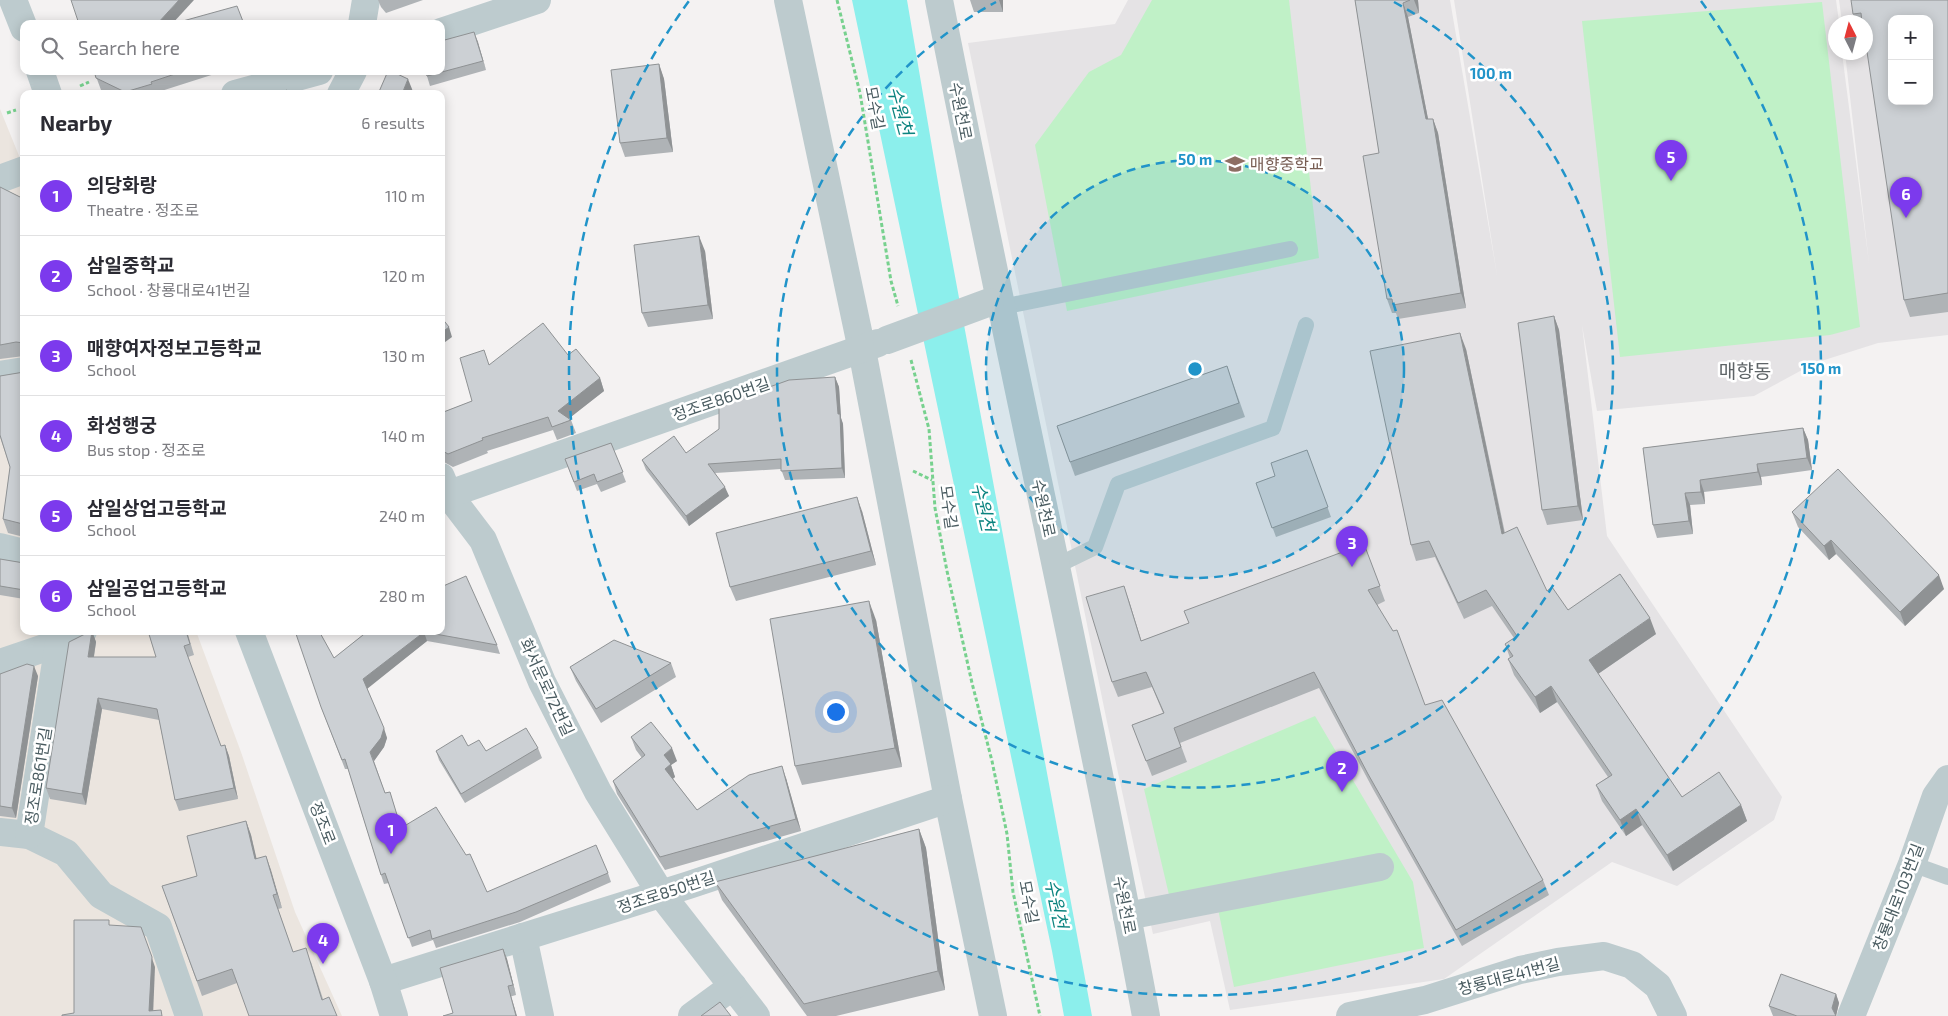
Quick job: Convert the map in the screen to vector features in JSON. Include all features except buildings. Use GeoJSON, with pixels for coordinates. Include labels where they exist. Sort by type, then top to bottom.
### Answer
{"type":"FeatureCollection","features":[{"type":"Feature","properties":{"kind":"street"},"geometry":{"type":"LineString","coordinates":[[13,0],[21,20]]}},
{"type":"Feature","properties":{"kind":"street"},"geometry":{"type":"LineString","coordinates":[[363,20],[366,0]]}},
{"type":"Feature","properties":{"kind":"street"},"geometry":{"type":"LineString","coordinates":[[445,31],[537,0]]}},
{"type":"Feature","properties":{"kind":"street"},"geometry":{"type":"LineString","coordinates":[[788,0],[862,350],[948,799],[993,1016]]}},
{"type":"Feature","properties":{"kind":"street","name":"수원천로"},"geometry":{"type":"LineString","coordinates":[[939,0],[997,303],[1056,566],[1146,1016]]}},
{"type":"Feature","properties":{"kind":"street"},"geometry":{"type":"LineString","coordinates":[[41,75],[47,90]]}},
{"type":"Feature","properties":{"kind":"street"},"geometry":{"type":"LineString","coordinates":[[250,90],[304,75]]}},
{"type":"Feature","properties":{"kind":"street"},"geometry":{"type":"LineString","coordinates":[[343,90],[350,75]]}},
{"type":"Feature","properties":{"kind":"street"},"geometry":{"type":"LineString","coordinates":[[0,179],[20,172]]}},
{"type":"Feature","properties":{"kind":"street","name":"정조로860번길"},"geometry":{"type":"LineString","coordinates":[[445,489],[862,350],[997,303]]}},
{"type":"Feature","properties":{"kind":"street"},"geometry":{"type":"LineString","coordinates":[[0,374],[20,372]]}},
{"type":"Feature","properties":{"kind":"street","name":"화서문로72번길"},"geometry":{"type":"LineString","coordinates":[[445,490],[483,540],[542,682],[598,792],[661,894],[756,1016]]}},
{"type":"Feature","properties":{"kind":"street"},"geometry":{"type":"LineString","coordinates":[[0,547],[20,552]]}},
{"type":"Feature","properties":{"kind":"street"},"geometry":{"type":"LineString","coordinates":[[0,662],[58,643],[75,635]]}},
{"type":"Feature","properties":{"kind":"street","name":"정조로"},"geometry":{"type":"LineString","coordinates":[[251,635],[383,981],[394,1016]]}},
{"type":"Feature","properties":{"kind":"street","name":"정조로861번길"},"geometry":{"type":"LineString","coordinates":[[58,643],[29,835],[66,853],[101,895],[158,927],[189,1016]]}},
{"type":"Feature","properties":{"kind":"street","name":"창룡대로103번길"},"geometry":{"type":"LineString","coordinates":[[1852,1016],[1912,864],[1936,796],[1948,779]]}},
{"type":"Feature","properties":{"kind":"street","name":"정조로850번길"},"geometry":{"type":"LineString","coordinates":[[383,981],[661,894],[948,799]]}},
{"type":"Feature","properties":{"kind":"street"},"geometry":{"type":"LineString","coordinates":[[0,832],[29,835]]}},
{"type":"Feature","properties":{"kind":"street"},"geometry":{"type":"LineString","coordinates":[[1127,916],[1380,866]]}},
{"type":"Feature","properties":{"kind":"street"},"geometry":{"type":"LineString","coordinates":[[523,937],[540,1016]]}},
{"type":"Feature","properties":{"kind":"street","name":"창룡대로41번길"},"geometry":{"type":"LineString","coordinates":[[1350,1016],[1425,1000],[1520,970],[1558,962],[1604,956],[1632,964],[1658,986],[1673,1016]]}},
{"type":"Feature","properties":{"kind":"street"},"geometry":{"type":"LineString","coordinates":[[692,1016],[733,986]]}},
{"type":"Feature","properties":{"kind":"lane"},"geometry":{"type":"LineString","coordinates":[[997,303],[1290,249]]}},
{"type":"Feature","properties":{"kind":"lane"},"geometry":{"type":"LineString","coordinates":[[1056,566],[1096,546],[1118,484],[1273,428],[1306,325]]}},
{"type":"Feature","properties":{"kind":"lane"},"geometry":{"type":"LineString","coordinates":[[1912,864],[1948,877]]}},
{"type":"Feature","properties":{"kind":"path","name":"모수길"},"geometry":{"type":"LineString","coordinates":[[837,0],[860,93],[891,281],[898,309]]}},
{"type":"Feature","properties":{"kind":"path"},"geometry":{"type":"LineString","coordinates":[[80,86],[89,82]]}},
{"type":"Feature","properties":{"kind":"path"},"geometry":{"type":"LineString","coordinates":[[7,113],[16,110]]}},
{"type":"Feature","properties":{"kind":"path","name":"모수길"},"geometry":{"type":"LineString","coordinates":[[910,355],[929,429],[935,508],[947,572],[992,762],[1007,834],[1013,892],[1040,1016]]}},
{"type":"Feature","properties":{"kind":"shaded area"},"geometry":{"type":"Polygon","coordinates":[[[1128,0],[1450,0],[1497,275],[1454,0],[1836,0],[1838,15],[1828,15],[1828,60],[1843,60],[1869,263],[1846,60],[1873,60],[1873,15],[1841,15],[1839,0],[1948,0],[1948,335],[1878,343],[1815,363],[1754,396],[1597,411],[1582,325],[1607,536],[1782,797],[1774,820],[1677,886],[1612,862],[1444,979],[1230,1010],[1210,921],[1153,934],[1107,722],[968,43],[1115,24],[1128,0]]]}},
{"type":"Feature","properties":{"kind":"shaded area"},"geometry":{"type":"Polygon","coordinates":[[[0,109],[20,158],[20,635],[197,635],[241,752],[295,912],[342,1016],[0,1016],[0,109]]]}},
{"type":"Feature","properties":{"kind":"green space"},"geometry":{"type":"Polygon","coordinates":[[[1152,0],[1289,0],[1319,258],[1067,311],[1035,145],[1089,72],[1121,55],[1152,0]]]}},
{"type":"Feature","properties":{"kind":"green space"},"geometry":{"type":"Polygon","coordinates":[[[1822,2],[1860,327],[1830,335],[1620,357],[1582,21],[1822,2]]]}},
{"type":"Feature","properties":{"kind":"green space"},"geometry":{"type":"Polygon","coordinates":[[[1315,716],[1413,882],[1424,948],[1234,987],[1217,904],[1174,916],[1144,789],[1315,716]]]}},
{"type":"Feature","properties":{"kind":"water","name":"수원천"},"geometry":{"type":"Polygon","coordinates":[[[852,0],[907,0],[942,206],[1092,1016],[1064,1016],[1052,951],[852,0]]]}},
{"type":"Feature","properties":{"kind":"place","name":"매향중학교"},"geometry":{"type":"Point","coordinates":[1235,164]}},
{"type":"Feature","properties":{"kind":"place","name":"삼일상업고등학교"},"geometry":{"type":"Point","coordinates":[1671,181]}},
{"type":"Feature","properties":{"kind":"place","name":"삼일공업고등학교"},"geometry":{"type":"Point","coordinates":[1906,218]}},
{"type":"Feature","properties":{"kind":"place","name":"매향여자정보고등학교"},"geometry":{"type":"Point","coordinates":[1352,567]}},
{"type":"Feature","properties":{"kind":"place","name":"삼일중학교"},"geometry":{"type":"Point","coordinates":[1342,792]}},
{"type":"Feature","properties":{"kind":"place","name":"의당화랑"},"geometry":{"type":"Point","coordinates":[391,854]}},
{"type":"Feature","properties":{"kind":"place","name":"화성행궁"},"geometry":{"type":"Point","coordinates":[323,964]}},
{"type":"Feature","properties":{"kind":"district","name":"매향동"},"geometry":{"type":"Point","coordinates":[1745,371]}}]}
